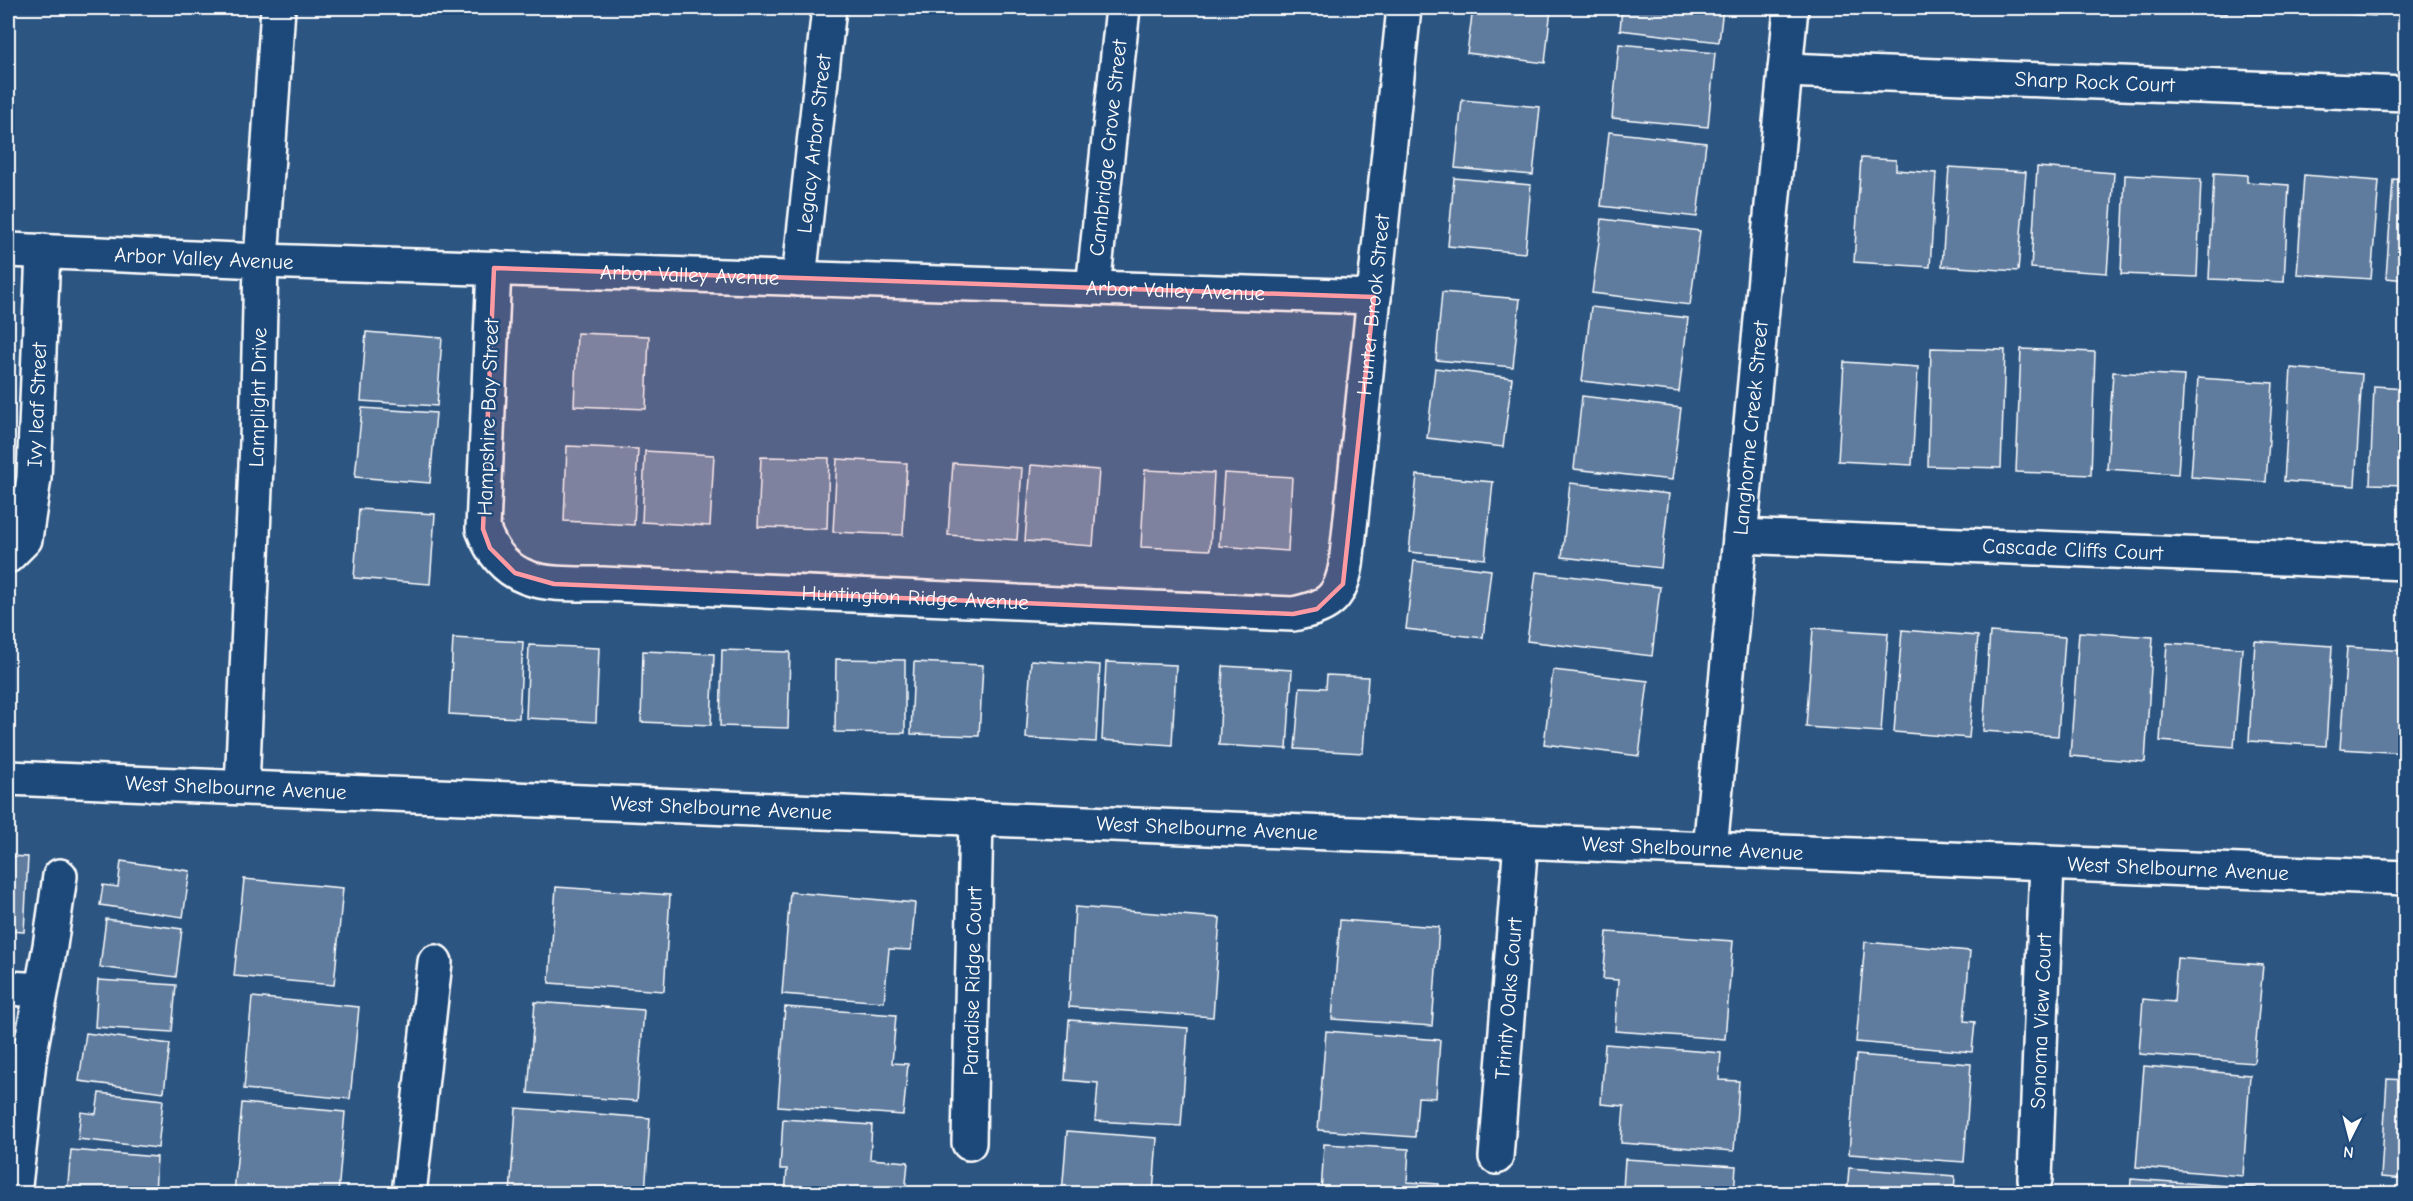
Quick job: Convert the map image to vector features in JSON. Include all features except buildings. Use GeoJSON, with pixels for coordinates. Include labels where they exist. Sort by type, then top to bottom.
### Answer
{"type":"FeatureCollection","features":[{"type":"Feature","properties":{"kind":"street","name":"Lamplight Drive"},"geometry":{"type":"LineString","coordinates":[[242,787],[261,261],[278,8]]}},
{"type":"Feature","properties":{"kind":"street","name":"Legacy Arbor Street"},"geometry":{"type":"LineString","coordinates":[[799,279],[829,8]]}},
{"type":"Feature","properties":{"kind":"street","name":"Cambridge Grove Street"},"geometry":{"type":"LineString","coordinates":[[1093,288],[1123,8]]}},
{"type":"Feature","properties":{"kind":"street","name":"Hunter Brook Street"},"geometry":{"type":"LineString","coordinates":[[1332,598],[1343,584],[1346,565],[1404,8]]}},
{"type":"Feature","properties":{"kind":"street","name":"Langhorne Creek Street"},"geometry":{"type":"LineString","coordinates":[[1710,849],[1791,8]]}},
{"type":"Feature","properties":{"kind":"street","name":"Sharp Rock Court"},"geometry":{"type":"LineString","coordinates":[[1785,70],[2406,94]]}},
{"type":"Feature","properties":{"kind":"street","name":"Arbor Valley Avenue"},"geometry":{"type":"LineString","coordinates":[[8,250],[261,261],[1374,297]]}},
{"type":"Feature","properties":{"kind":"street","name":"Ivy leaf Street"},"geometry":{"type":"LineString","coordinates":[[10,554],[25,539],[34,478],[43,251]]}},
{"type":"Feature","properties":{"kind":"street","name":"Hampshire Bay Street"},"geometry":{"type":"LineString","coordinates":[[494,268],[483,529],[490,548],[501,561]]}},
{"type":"Feature","properties":{"kind":"street","name":"Cascade Cliffs Court"},"geometry":{"type":"LineString","coordinates":[[1740,536],[2406,563]]}},
{"type":"Feature","properties":{"kind":"street","name":"Huntington Ridge Avenue"},"geometry":{"type":"LineString","coordinates":[[501,561],[515,573],[554,584],[613,584],[1293,614],[1317,609],[1332,598]]}},
{"type":"Feature","properties":{"kind":"street","name":"West Shelbourne Avenue"},"geometry":{"type":"LineString","coordinates":[[8,778],[2406,878]]}},
{"type":"Feature","properties":{"kind":"street","name":"Paradise Ridge Court"},"geometry":{"type":"LineString","coordinates":[[969,1143],[976,818]]}},
{"type":"Feature","properties":{"kind":"street","name":"Trinity Oaks Court"},"geometry":{"type":"LineString","coordinates":[[1496,1157],[1521,841]]}},
{"type":"Feature","properties":{"kind":"street","name":"Sonoma View Court"},"geometry":{"type":"LineString","coordinates":[[2035,1179],[2048,863]]}},
{"type":"Feature","properties":{"kind":"street"},"geometry":{"type":"LineString","coordinates":[[14,1194],[30,1052],[60,876]]}},
{"type":"Feature","properties":{"kind":"street"},"geometry":{"type":"LineString","coordinates":[[410,1194],[435,962]]}},
{"type":"Feature","properties":{"kind":"street"},"geometry":{"type":"LineString","coordinates":[[8,988],[41,990]]}},
{"type":"Feature","properties":{"kind":"highlighted area"},"geometry":{"type":"Polygon","coordinates":[[[494,268],[1374,297],[1343,584],[1317,609],[1293,614],[554,584],[515,573],[490,548],[483,529],[494,268]]]}}]}
